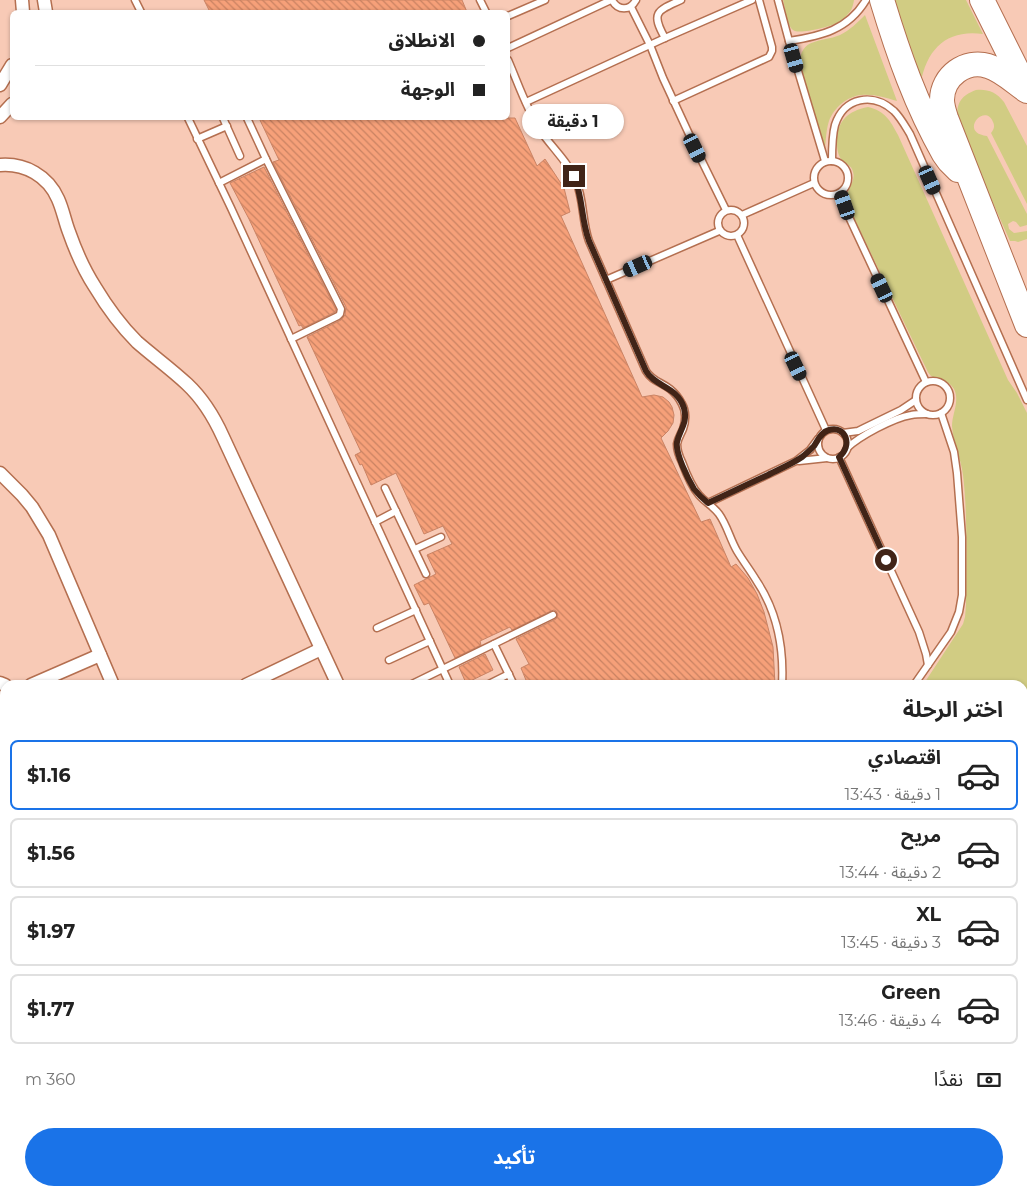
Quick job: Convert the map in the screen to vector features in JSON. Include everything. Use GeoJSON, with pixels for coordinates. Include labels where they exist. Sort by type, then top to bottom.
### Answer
{"type":"FeatureCollection","features":[{"type":"Feature","properties":{"kind":"highway"},"geometry":{"type":"LineString","coordinates":[[882,0],[904,68],[935,139],[955,168],[970,178]]}},
{"type":"Feature","properties":{"kind":"highway"},"geometry":{"type":"LineString","coordinates":[[982,0],[1027,90]]}},
{"type":"Feature","properties":{"kind":"highway"},"geometry":{"type":"LineString","coordinates":[[1027,90],[990,66],[982,64],[964,67],[957,71],[950,77],[942,92],[943,110],[1027,325]]}},
{"type":"Feature","properties":{"kind":"street"},"geometry":{"type":"LineString","coordinates":[[0,85],[10,68]]}},
{"type":"Feature","properties":{"kind":"street"},"geometry":{"type":"LineString","coordinates":[[0,117],[10,106]]}},
{"type":"Feature","properties":{"kind":"street"},"geometry":{"type":"LineString","coordinates":[[0,165],[22,167],[48,183],[59,201],[68,231],[79,257],[108,307],[137,341],[186,383],[203,401],[223,437],[336,680]]}},
{"type":"Feature","properties":{"kind":"street"},"geometry":{"type":"LineString","coordinates":[[0,473],[32,507],[48,535],[111,680]]}},
{"type":"Feature","properties":{"kind":"street"},"geometry":{"type":"LineString","coordinates":[[256,680],[321,649]]}},
{"type":"Feature","properties":{"kind":"street"},"geometry":{"type":"LineString","coordinates":[[42,680],[100,655]]}},
{"type":"Feature","properties":{"kind":"lane"},"geometry":{"type":"LineString","coordinates":[[510,15],[545,0]]}},
{"type":"Feature","properties":{"kind":"lane"},"geometry":{"type":"LineString","coordinates":[[510,47],[611,0],[620,8],[631,7],[636,0]]}},
{"type":"Feature","properties":{"kind":"lane"},"geometry":{"type":"LineString","coordinates":[[665,38],[657,22],[658,14],[662,9],[681,0]]}},
{"type":"Feature","properties":{"kind":"lane"},"geometry":{"type":"LineString","coordinates":[[526,102],[752,0]]}},
{"type":"Feature","properties":{"kind":"lane"},"geometry":{"type":"LineString","coordinates":[[673,101],[769,57],[772,47],[759,0]]}},
{"type":"Feature","properties":{"kind":"lane"},"geometry":{"type":"LineString","coordinates":[[778,0],[788,41],[828,161]]}},
{"type":"Feature","properties":{"kind":"lane"},"geometry":{"type":"LineString","coordinates":[[788,41],[837,29],[853,17],[866,0]]}},
{"type":"Feature","properties":{"kind":"lane"},"geometry":{"type":"LineString","coordinates":[[631,7],[650,45],[673,101],[726,210]]}},
{"type":"Feature","properties":{"kind":"lane"},"geometry":{"type":"LineString","coordinates":[[510,65],[535,122],[569,168],[576,182],[586,233],[648,375],[669,388],[684,409],[685,418],[677,449],[681,461],[694,488],[722,519],[738,553],[756,580],[772,610],[782,653],[782,680]]}},
{"type":"Feature","properties":{"kind":"lane"},"geometry":{"type":"LineString","coordinates":[[828,161],[835,125],[841,112],[849,104],[866,100],[878,102],[893,110],[901,119],[910,134],[1027,400]]}},
{"type":"Feature","properties":{"kind":"lane"},"geometry":{"type":"LineString","coordinates":[[189,120],[448,680]]}},
{"type":"Feature","properties":{"kind":"lane"},"geometry":{"type":"LineString","coordinates":[[224,120],[240,156]]}},
{"type":"Feature","properties":{"kind":"lane"},"geometry":{"type":"LineString","coordinates":[[248,120],[341,309],[338,316],[291,339]]}},
{"type":"Feature","properties":{"kind":"lane"},"geometry":{"type":"LineString","coordinates":[[197,138],[226,126]]}},
{"type":"Feature","properties":{"kind":"lane"},"geometry":{"type":"LineString","coordinates":[[219,184],[266,159]]}},
{"type":"Feature","properties":{"kind":"lane"},"geometry":{"type":"LineString","coordinates":[[828,161],[838,162],[844,166],[847,172],[846,186],[841,193],[830,195],[823,193],[814,183],[815,170],[819,165],[828,161]]}},
{"type":"Feature","properties":{"kind":"lane"},"geometry":{"type":"LineString","coordinates":[[742,215],[814,183]]}},
{"type":"Feature","properties":{"kind":"lane"},"geometry":{"type":"LineString","coordinates":[[841,193],[852,224],[926,382]]}},
{"type":"Feature","properties":{"kind":"lane"},"geometry":{"type":"LineString","coordinates":[[732,209],[742,215],[744,226],[737,235],[724,235],[720,231],[717,225],[718,219],[726,210],[732,209]]}},
{"type":"Feature","properties":{"kind":"lane"},"geometry":{"type":"LineString","coordinates":[[606,280],[720,231]]}},
{"type":"Feature","properties":{"kind":"lane"},"geometry":{"type":"LineString","coordinates":[[737,235],[826,430]]}},
{"type":"Feature","properties":{"kind":"lane"},"geometry":{"type":"LineString","coordinates":[[796,461],[839,457],[860,437],[897,419],[910,415],[935,415],[941,413],[946,410],[951,399],[948,388],[938,381],[926,382],[918,389],[916,400],[918,406],[928,414]]}},
{"type":"Feature","properties":{"kind":"lane"},"geometry":{"type":"LineString","coordinates":[[843,434],[858,431],[901,410],[916,400]]}},
{"type":"Feature","properties":{"kind":"lane"},"geometry":{"type":"LineString","coordinates":[[918,680],[951,632],[959,612],[962,594],[962,537],[958,479],[954,452],[941,413]]}},
{"type":"Feature","properties":{"kind":"lane"},"geometry":{"type":"LineString","coordinates":[[708,503],[796,461],[810,450],[826,430],[835,429],[843,434],[846,438],[847,448]]}},
{"type":"Feature","properties":{"kind":"lane"},"geometry":{"type":"LineString","coordinates":[[818,439],[819,450],[828,458]]}},
{"type":"Feature","properties":{"kind":"lane"},"geometry":{"type":"LineString","coordinates":[[839,457],[919,632],[928,665]]}},
{"type":"Feature","properties":{"kind":"lane"},"geometry":{"type":"LineString","coordinates":[[385,488],[426,574]]}},
{"type":"Feature","properties":{"kind":"lane"},"geometry":{"type":"LineString","coordinates":[[375,522],[396,511]]}},
{"type":"Feature","properties":{"kind":"lane"},"geometry":{"type":"LineString","coordinates":[[415,549],[442,537]]}},
{"type":"Feature","properties":{"kind":"lane"},"geometry":{"type":"LineString","coordinates":[[377,628],[416,610]]}},
{"type":"Feature","properties":{"kind":"lane"},"geometry":{"type":"LineString","coordinates":[[420,680],[553,615]]}},
{"type":"Feature","properties":{"kind":"lane"},"geometry":{"type":"LineString","coordinates":[[389,660],[430,641]]}},
{"type":"Feature","properties":{"kind":"lane"},"geometry":{"type":"LineString","coordinates":[[494,644],[512,680]]}},
{"type":"Feature","properties":{"kind":"lane"},"geometry":{"type":"LineString","coordinates":[[497,680],[509,674]]}},
{"type":"Feature","properties":{"kind":"shaded area"},"geometry":{"type":"Polygon","coordinates":[[[783,0],[854,0],[850,11],[839,22],[820,29],[801,32],[791,28],[783,0]]]}},
{"type":"Feature","properties":{"kind":"shaded area"},"geometry":{"type":"Polygon","coordinates":[[[891,0],[966,0],[983,34],[970,33],[959,35],[949,38],[941,44],[928,60],[921,82],[891,0]]]}},
{"type":"Feature","properties":{"kind":"shaded area"},"geometry":{"type":"Polygon","coordinates":[[[865,15],[897,101],[880,96],[866,95],[846,100],[838,107],[829,121],[825,149],[800,64],[801,55],[808,45],[840,35],[850,29],[865,15]]]}},
{"type":"Feature","properties":{"kind":"shaded area"},"geometry":{"type":"Polygon","coordinates":[[[976,90],[991,92],[1004,102],[1027,146],[1027,204],[991,133],[994,128],[993,122],[985,115],[976,120],[975,130],[979,134],[987,136],[1027,214],[1027,225],[1020,227],[1013,221],[1008,224],[1009,229],[1014,233],[1027,231],[1027,239],[1018,242],[1010,241],[958,125],[957,113],[961,99],[976,90]]]}},
{"type":"Feature","properties":{"kind":"shaded area"},"geometry":{"type":"Polygon","coordinates":[[[868,107],[879,111],[886,117],[898,135],[1008,380],[1027,413],[1027,680],[926,680],[963,624],[965,617],[966,507],[962,469],[952,426],[956,394],[952,386],[934,378],[928,371],[848,203],[847,195],[854,175],[851,168],[838,154],[837,136],[844,119],[854,111],[868,107]]]}},
{"type":"Feature","properties":{"kind":"building"},"geometry":{"type":"Polygon","coordinates":[[[204,0],[462,0],[466,10],[209,10],[204,0]]]}},
{"type":"Feature","properties":{"kind":"building"},"geometry":{"type":"Polygon","coordinates":[[[510,118],[515,118],[537,166],[545,159],[564,188],[570,212],[561,216],[642,397],[654,395],[663,397],[672,407],[673,423],[661,438],[701,522],[710,519],[731,567],[736,564],[748,578],[757,594],[773,647],[775,680],[526,680],[521,668],[529,664],[516,639],[556,619],[558,615],[554,610],[512,630],[510,627],[480,641],[481,645],[455,658],[429,603],[424,605],[414,585],[436,574],[427,555],[452,544],[443,526],[424,534],[396,473],[371,485],[362,464],[360,465],[355,455],[361,452],[307,337],[341,320],[345,315],[346,307],[273,162],[279,160],[260,120],[510,120],[510,118]]]}},
{"type":"Feature","properties":{"kind":"building"},"geometry":{"type":"Polygon","coordinates":[[[264,167],[336,310],[303,328],[301,325],[299,326],[230,183],[264,167]]]}},
{"type":"Feature","properties":{"kind":"building"},"geometry":{"type":"Polygon","coordinates":[[[485,654],[493,670],[472,680],[465,680],[459,667],[485,654]]]}},
{"type":"Feature","properties":{"kind":"route"},"geometry":{"type":"LineString","coordinates":[[574,176],[581,199],[589,241],[646,371],[651,378],[674,393],[684,409],[684,426],[678,440],[677,449],[691,483],[698,494],[708,503],[796,461],[815,445],[826,430],[835,429],[840,431],[846,438],[847,448],[839,457],[886,560]]}}]}
